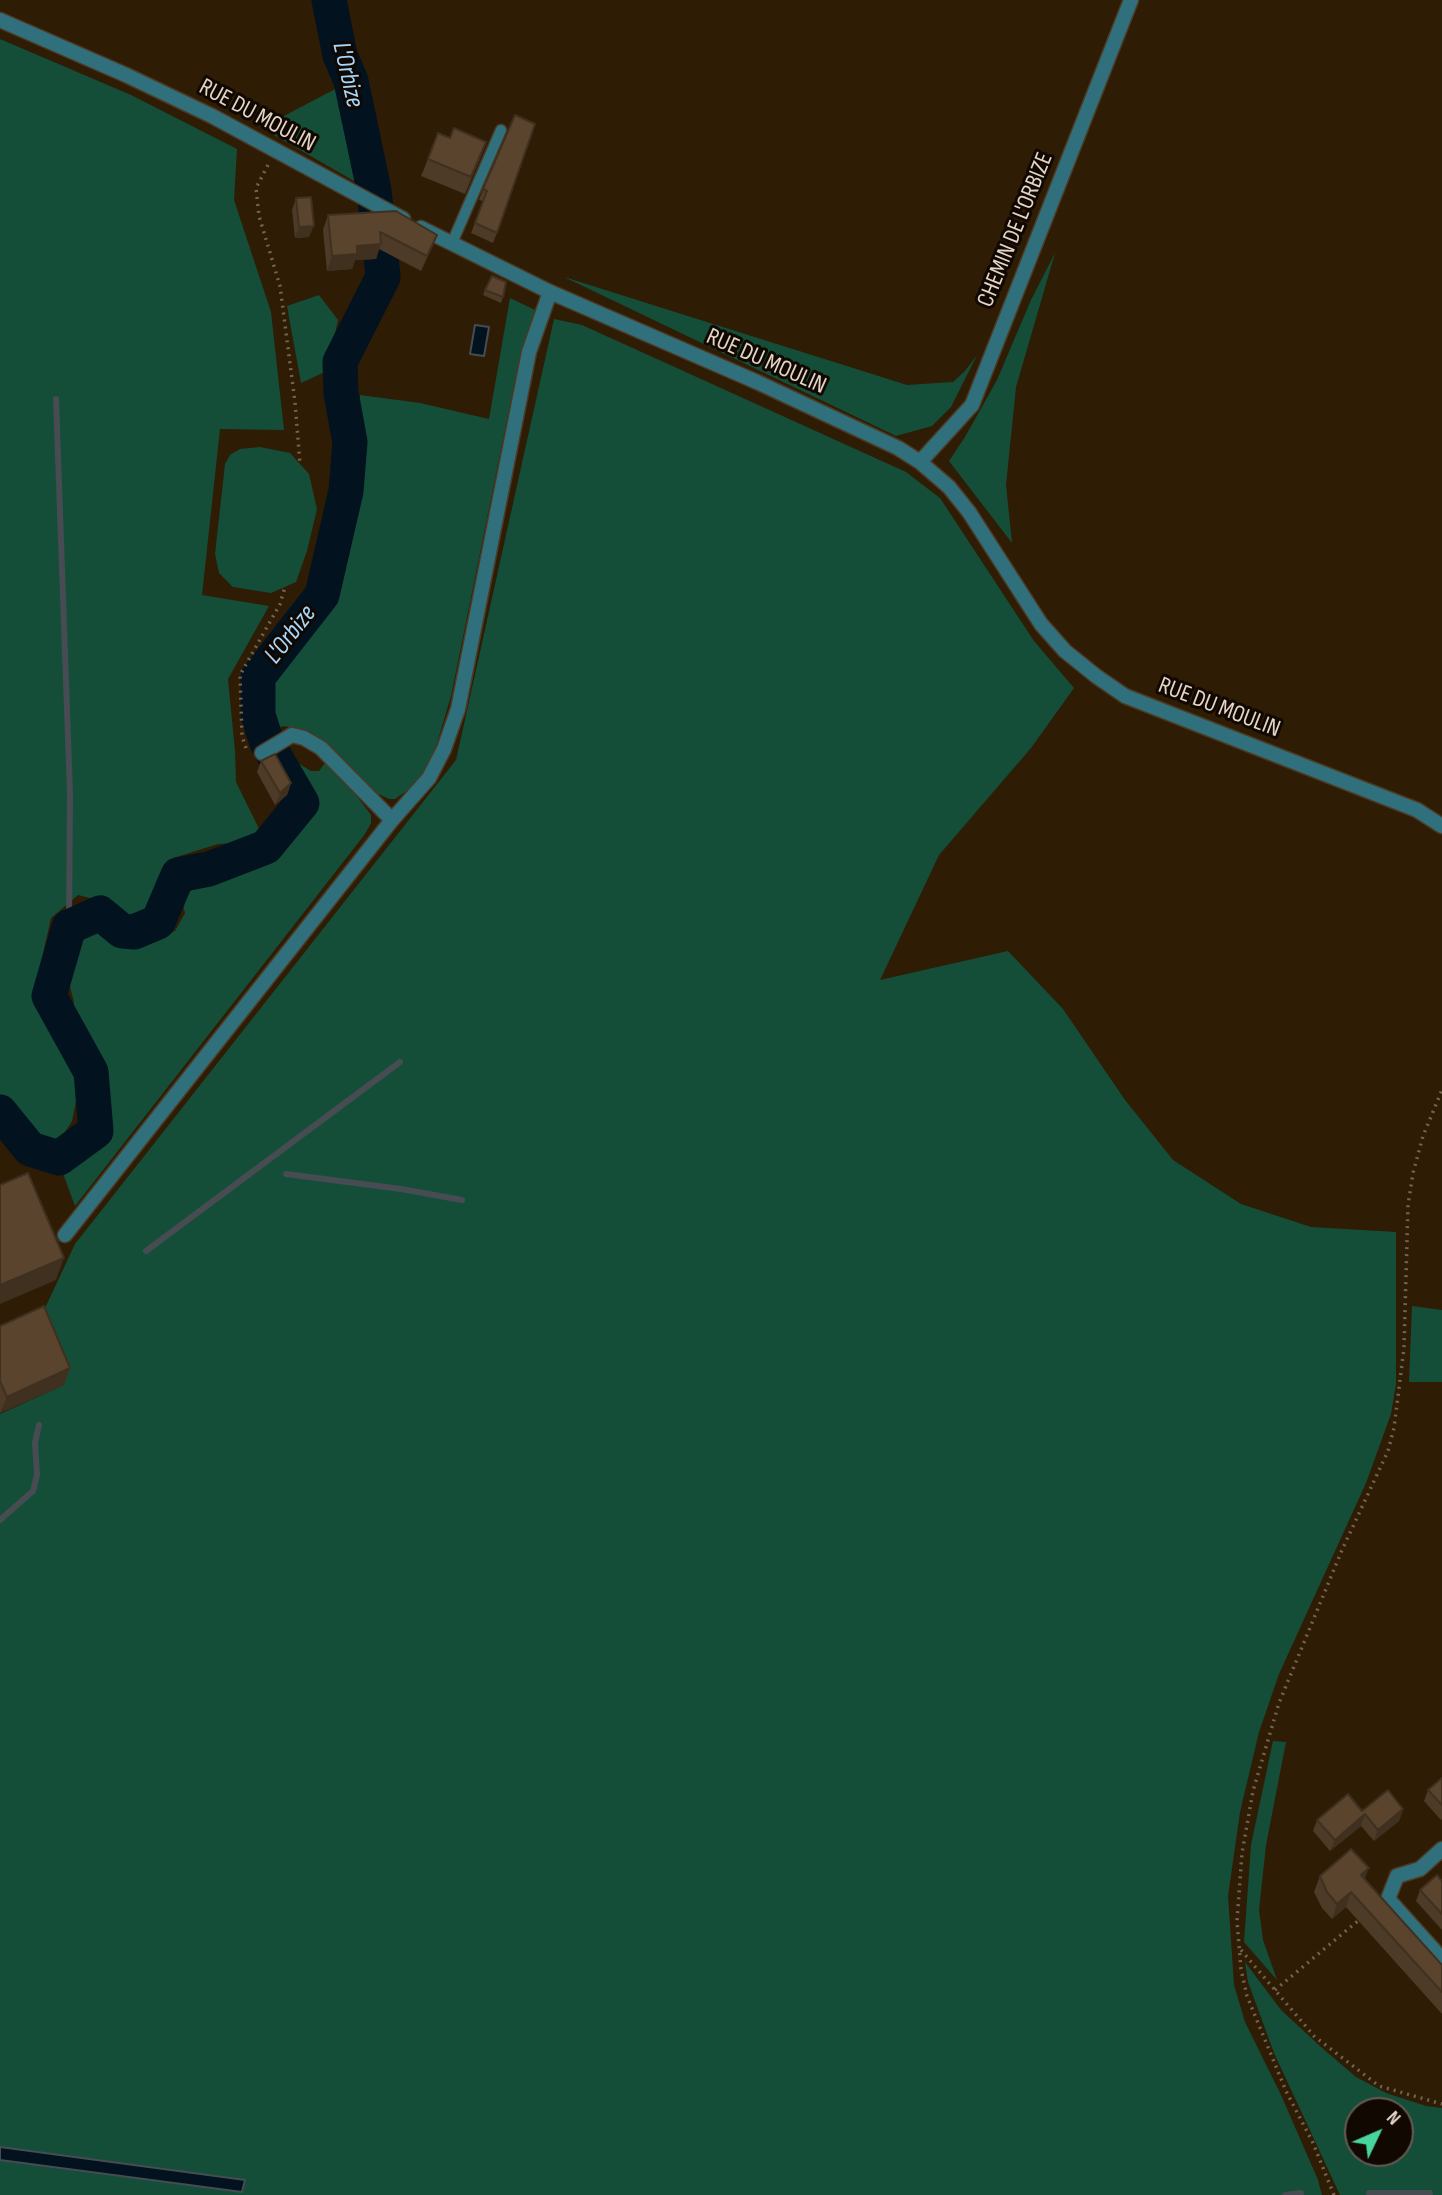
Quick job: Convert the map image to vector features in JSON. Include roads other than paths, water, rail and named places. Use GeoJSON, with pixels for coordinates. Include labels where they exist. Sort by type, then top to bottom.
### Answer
{"type":"FeatureCollection","features":[{"type":"Feature","properties":{"kind":"street","name":"CHEMIN DE L'ORBIZE"},"geometry":{"type":"LineString","coordinates":[[920,462],[972,405],[1131,0]]}},
{"type":"Feature","properties":{"kind":"street","name":"RUE DU MOULIN"},"geometry":{"type":"LineString","coordinates":[[0,20],[212,116],[358,196],[550,292],[850,424],[898,449],[920,462],[949,487],[969,512],[1041,624],[1065,651],[1096,676],[1125,696],[1417,810],[1442,826]]}},
{"type":"Feature","properties":{"kind":"street"},"geometry":{"type":"LineString","coordinates":[[65,1234],[392,820],[429,778],[444,749],[458,709],[529,352],[550,292]]}},
{"type":"Feature","properties":{"kind":"street"},"geometry":{"type":"LineString","coordinates":[[262,753],[292,735],[303,738],[321,748],[392,820]]}},
{"type":"Feature","properties":{"kind":"street"},"geometry":{"type":"LineString","coordinates":[[1442,1849],[1420,1868],[1397,1876],[1388,1899],[1442,1959]]}},
{"type":"Feature","properties":{"kind":"lane"},"geometry":{"type":"LineString","coordinates":[[452,243],[501,130]]}},
{"type":"Feature","properties":{"kind":"water"},"geometry":{"type":"Polygon","coordinates":[[[475,325],[489,327],[484,356],[470,354],[475,325]]]}},
{"type":"Feature","properties":{"kind":"water"},"geometry":{"type":"Polygon","coordinates":[[[0,2147],[245,2180],[242,2192],[0,2160],[0,2147]]]}},
{"type":"Feature","properties":{"kind":"waterway","name":"L'Orbize"},"geometry":{"type":"LineString","coordinates":[[0,1112],[30,1149],[59,1158],[96,1131],[91,1072],[49,996],[69,927],[100,913],[122,931],[134,932],[158,922],[178,875],[209,869],[266,847],[302,803],[267,743],[258,715],[258,677],[322,595],[346,491],[350,442],[341,393],[340,362],[383,277],[374,190],[351,81],[340,55],[329,0]]}},
{"type":"Feature","properties":{"kind":"waterway"},"geometry":{"type":"LineString","coordinates":[[56,399],[70,794],[69,927]]}},
{"type":"Feature","properties":{"kind":"waterway"},"geometry":{"type":"LineString","coordinates":[[146,1251],[400,1062]]}},
{"type":"Feature","properties":{"kind":"waterway"},"geometry":{"type":"LineString","coordinates":[[286,1174],[462,1200]]}},
{"type":"Feature","properties":{"kind":"waterway"},"geometry":{"type":"LineString","coordinates":[[0,1520],[33,1491],[37,1475],[35,1443],[39,1425]]}},
{"type":"Feature","properties":{"kind":"waterway"},"geometry":{"type":"LineString","coordinates":[[1285,2195],[1301,2193]]}},
{"type":"Feature","properties":{"kind":"waterway"},"geometry":{"type":"LineString","coordinates":[[1369,2193],[1430,2193]]}}]}
